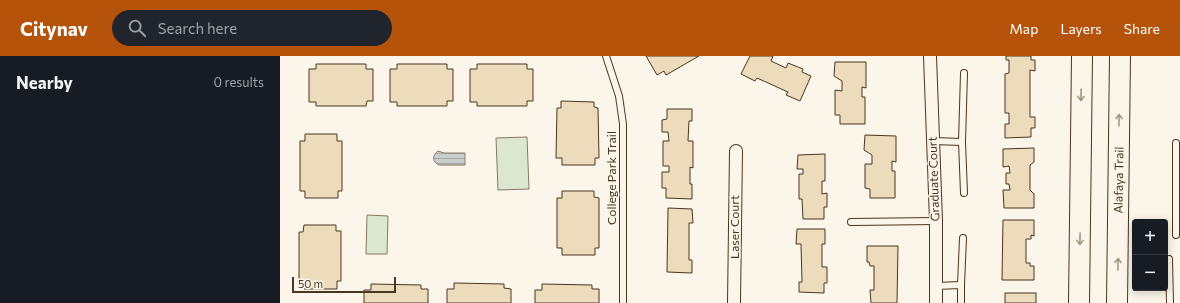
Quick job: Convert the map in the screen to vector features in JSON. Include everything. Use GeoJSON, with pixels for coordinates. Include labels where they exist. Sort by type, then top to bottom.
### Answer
{"type":"FeatureCollection","features":[{"type":"Feature","properties":{"kind":"main road"},"geometry":{"type":"LineString","coordinates":[[1079,303],[1082,56]]}},
{"type":"Feature","properties":{"kind":"main road","name":"Alafaya Trail"},"geometry":{"type":"LineString","coordinates":[[1117,303],[1120,56]]}},
{"type":"Feature","properties":{"kind":"street","name":"Graduate Court"},"geometry":{"type":"LineString","coordinates":[[930,56],[936,221],[936,303]]}},
{"type":"Feature","properties":{"kind":"street","name":"Laser Court"},"geometry":{"type":"LineString","coordinates":[[734,303],[736,151]]}},
{"type":"Feature","properties":{"kind":"lane","name":"College Park Trail"},"geometry":{"type":"LineString","coordinates":[[606,56],[619,96],[623,124],[623,303]]}},
{"type":"Feature","properties":{"kind":"lane"},"geometry":{"type":"LineString","coordinates":[[964,73],[962,142],[964,193]]}},
{"type":"Feature","properties":{"kind":"lane"},"geometry":{"type":"LineString","coordinates":[[933,141],[962,142]]}},
{"type":"Feature","properties":{"kind":"lane"},"geometry":{"type":"LineString","coordinates":[[1176,143],[1178,191],[1176,235]]}},
{"type":"Feature","properties":{"kind":"lane"},"geometry":{"type":"LineString","coordinates":[[851,222],[936,221]]}},
{"type":"Feature","properties":{"kind":"lane"},"geometry":{"type":"LineString","coordinates":[[961,303],[963,238]]}},
{"type":"Feature","properties":{"kind":"lane"},"geometry":{"type":"LineString","coordinates":[[1169,259],[1170,303]]}},
{"type":"Feature","properties":{"kind":"lane"},"geometry":{"type":"LineString","coordinates":[[936,286],[961,285]]}},
{"type":"Feature","properties":{"kind":"green space"},"geometry":{"type":"Polygon","coordinates":[[[527,137],[529,189],[498,190],[496,138],[527,137]]]}},
{"type":"Feature","properties":{"kind":"green space"},"geometry":{"type":"Polygon","coordinates":[[[367,215],[388,216],[387,254],[366,254],[367,215]]]}},
{"type":"Feature","properties":{"kind":"shaded area"},"geometry":{"type":"Polygon","coordinates":[[[438,151],[444,153],[465,153],[465,165],[437,164],[434,158],[438,151]]]}},
{"type":"Feature","properties":{"kind":"building"},"geometry":{"type":"Polygon","coordinates":[[[646,56],[699,56],[666,75],[664,71],[657,75],[646,56]]]}},
{"type":"Feature","properties":{"kind":"building"},"geometry":{"type":"Polygon","coordinates":[[[750,56],[773,56],[771,61],[786,68],[788,63],[803,69],[802,72],[811,76],[800,101],[786,95],[788,92],[757,78],[755,81],[741,74],[750,56]]]}},
{"type":"Feature","properties":{"kind":"building"},"geometry":{"type":"Polygon","coordinates":[[[1006,56],[1031,56],[1031,60],[1035,60],[1035,71],[1030,70],[1030,117],[1035,117],[1035,128],[1031,128],[1031,137],[1005,138],[1005,124],[1009,124],[1009,113],[1005,113],[1005,74],[1009,73],[1009,60],[1006,60],[1006,56]]]}},
{"type":"Feature","properties":{"kind":"building"},"geometry":{"type":"Polygon","coordinates":[[[835,62],[866,62],[866,88],[862,87],[862,97],[865,97],[865,124],[840,124],[840,115],[835,115],[835,90],[842,91],[842,81],[834,76],[835,62]]]}},
{"type":"Feature","properties":{"kind":"building"},"geometry":{"type":"Polygon","coordinates":[[[316,64],[366,64],[366,69],[373,69],[373,101],[367,101],[366,106],[316,106],[316,102],[309,102],[309,69],[316,69],[316,64]]]}},
{"type":"Feature","properties":{"kind":"building"},"geometry":{"type":"Polygon","coordinates":[[[397,64],[447,64],[447,69],[453,69],[453,101],[447,101],[447,106],[397,106],[397,102],[390,102],[390,69],[397,69],[397,64]]]}},
{"type":"Feature","properties":{"kind":"building"},"geometry":{"type":"Polygon","coordinates":[[[477,64],[527,64],[527,69],[533,69],[533,101],[527,101],[527,106],[477,106],[477,102],[470,102],[470,69],[477,69],[477,64]]]}},
{"type":"Feature","properties":{"kind":"building"},"geometry":{"type":"Polygon","coordinates":[[[561,101],[594,102],[594,107],[598,108],[599,158],[595,158],[595,165],[562,165],[562,158],[556,158],[557,108],[561,108],[561,101]]]}},
{"type":"Feature","properties":{"kind":"building"},"geometry":{"type":"Polygon","coordinates":[[[667,109],[692,109],[692,121],[689,121],[688,141],[693,141],[693,168],[690,167],[692,199],[666,198],[666,188],[662,188],[662,172],[669,172],[669,166],[663,166],[663,141],[669,141],[668,132],[662,132],[662,120],[667,119],[667,109]]]}},
{"type":"Feature","properties":{"kind":"building"},"geometry":{"type":"Polygon","coordinates":[[[305,134],[337,134],[337,141],[342,141],[342,191],[338,191],[338,198],[305,198],[305,191],[300,191],[300,141],[305,141],[305,134]]]}},
{"type":"Feature","properties":{"kind":"building"},"geometry":{"type":"Polygon","coordinates":[[[865,135],[896,136],[896,162],[892,161],[892,171],[895,171],[895,198],[870,198],[870,189],[865,188],[865,164],[872,164],[872,155],[864,150],[865,135]]]}},
{"type":"Feature","properties":{"kind":"building"},"geometry":{"type":"Polygon","coordinates":[[[1034,148],[1034,162],[1030,165],[1030,190],[1034,194],[1034,208],[1004,208],[1003,190],[1010,190],[1009,184],[1006,184],[1006,173],[1010,173],[1009,166],[1003,167],[1003,149],[1034,148]]]}},
{"type":"Feature","properties":{"kind":"building"},"geometry":{"type":"Polygon","coordinates":[[[825,154],[825,181],[822,181],[822,194],[827,193],[827,207],[824,207],[824,219],[803,219],[802,199],[799,199],[799,174],[803,174],[803,169],[797,169],[798,155],[825,154]]]}},
{"type":"Feature","properties":{"kind":"building"},"geometry":{"type":"Polygon","coordinates":[[[562,191],[594,191],[594,197],[599,198],[599,248],[595,248],[595,255],[562,255],[562,248],[557,248],[557,198],[562,198],[562,191]]]}},
{"type":"Feature","properties":{"kind":"building"},"geometry":{"type":"Polygon","coordinates":[[[668,208],[692,209],[693,223],[689,223],[689,260],[692,260],[692,273],[667,272],[668,208]]]}},
{"type":"Feature","properties":{"kind":"building"},"geometry":{"type":"Polygon","coordinates":[[[1003,220],[1034,220],[1034,236],[1031,235],[1031,239],[1026,239],[1026,263],[1030,263],[1030,266],[1034,266],[1034,280],[1002,280],[1003,220]]]}},
{"type":"Feature","properties":{"kind":"building"},"geometry":{"type":"Polygon","coordinates":[[[304,225],[336,225],[336,231],[341,231],[341,281],[337,281],[337,289],[304,289],[304,282],[299,282],[299,232],[303,232],[304,225]]]}},
{"type":"Feature","properties":{"kind":"building"},"geometry":{"type":"Polygon","coordinates":[[[797,229],[825,229],[825,244],[822,244],[822,267],[827,267],[827,283],[824,283],[824,293],[799,292],[799,282],[802,282],[801,244],[796,244],[797,229]]]}},
{"type":"Feature","properties":{"kind":"building"},"geometry":{"type":"Polygon","coordinates":[[[867,246],[898,246],[897,303],[871,303],[870,290],[874,290],[874,266],[870,266],[869,262],[867,262],[867,246]]]}},
{"type":"Feature","properties":{"kind":"building"},"geometry":{"type":"Polygon","coordinates":[[[454,283],[504,284],[504,288],[511,289],[511,303],[447,303],[447,289],[454,289],[454,283]]]}},
{"type":"Feature","properties":{"kind":"building"},"geometry":{"type":"Polygon","coordinates":[[[371,284],[421,285],[421,289],[428,289],[428,303],[364,303],[364,290],[371,290],[371,284]]]}},
{"type":"Feature","properties":{"kind":"building"},"geometry":{"type":"Polygon","coordinates":[[[542,284],[592,285],[592,289],[599,289],[599,303],[535,303],[535,290],[542,290],[542,284]]]}},
{"type":"Feature","properties":{"kind":"building"},"geometry":{"type":"Polygon","coordinates":[[[1005,293],[1036,293],[1036,303],[1005,303],[1005,293]]]}}]}
